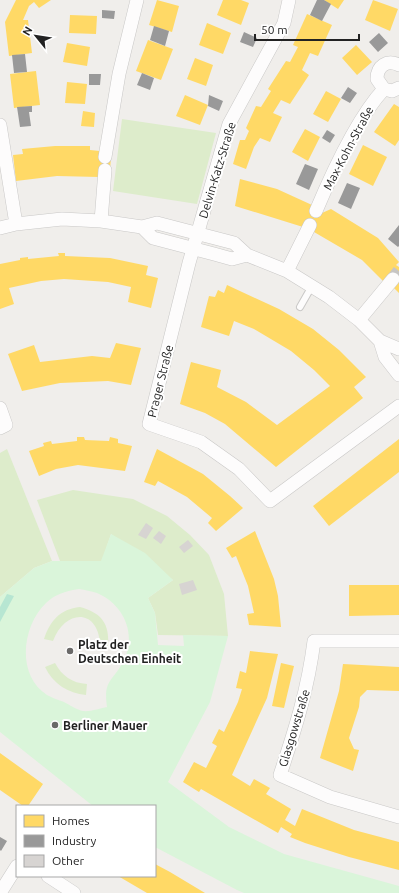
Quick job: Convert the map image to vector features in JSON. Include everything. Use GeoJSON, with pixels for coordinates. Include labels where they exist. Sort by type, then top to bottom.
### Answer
{"type":"FeatureCollection","features":[{"type":"Feature","properties":{"kind":"street"},"geometry":{"type":"LineString","coordinates":[[101,221],[105,163],[119,74],[137,0]]}},
{"type":"Feature","properties":{"kind":"street","name":"Delvin-Katz-Straße"},"geometry":{"type":"LineString","coordinates":[[193,249],[230,124],[284,23],[289,0]]}},
{"type":"Feature","properties":{"kind":"street"},"geometry":{"type":"LineString","coordinates":[[399,65],[387,63],[378,71],[377,79],[384,89],[392,91],[399,88]]}},
{"type":"Feature","properties":{"kind":"street","name":"Max-Kohn-Straße"},"geometry":{"type":"LineString","coordinates":[[316,210],[334,170],[368,109],[384,89]]}},
{"type":"Feature","properties":{"kind":"street"},"geometry":{"type":"LineString","coordinates":[[0,125],[16,224]]}},
{"type":"Feature","properties":{"kind":"street"},"geometry":{"type":"LineString","coordinates":[[0,228],[16,224],[62,220],[101,221],[142,227],[157,223],[234,243],[247,255],[287,271],[312,286],[359,320],[380,341],[399,349]]}},
{"type":"Feature","properties":{"kind":"street"},"geometry":{"type":"LineString","coordinates":[[287,271],[300,248],[310,224]]}},
{"type":"Feature","properties":{"kind":"street"},"geometry":{"type":"LineString","coordinates":[[142,227],[153,238],[193,249],[232,259],[247,255]]}},
{"type":"Feature","properties":{"kind":"street","name":"Prager Straße"},"geometry":{"type":"LineString","coordinates":[[193,249],[149,424],[201,442],[239,469],[270,501],[399,406]]}},
{"type":"Feature","properties":{"kind":"street"},"geometry":{"type":"LineString","coordinates":[[359,320],[393,279]]}},
{"type":"Feature","properties":{"kind":"street"},"geometry":{"type":"LineString","coordinates":[[380,341],[385,357],[399,375]]}},
{"type":"Feature","properties":{"kind":"street"},"geometry":{"type":"LineString","coordinates":[[0,408],[6,425],[0,428]]}},
{"type":"Feature","properties":{"kind":"street","name":"Glasgowstraße"},"geometry":{"type":"LineString","coordinates":[[399,641],[314,641],[310,674],[303,706],[280,775],[330,797],[399,817]]}},
{"type":"Feature","properties":{"kind":"street"},"geometry":{"type":"LineString","coordinates":[[0,893],[16,868]]}},
{"type":"Feature","properties":{"kind":"street"},"geometry":{"type":"LineString","coordinates":[[50,877],[74,893]]}},
{"type":"Feature","properties":{"kind":"lane"},"geometry":{"type":"LineString","coordinates":[[300,307],[312,286]]}},
{"type":"Feature","properties":{"kind":"green space"},"geometry":{"type":"Polygon","coordinates":[[[122,119],[216,133],[197,204],[113,191],[122,119]]]}},
{"type":"Feature","properties":{"kind":"green space"},"geometry":{"type":"Polygon","coordinates":[[[7,449],[52,561],[34,568],[0,597],[0,453],[7,449]]]}},
{"type":"Feature","properties":{"kind":"green space"},"geometry":{"type":"Polygon","coordinates":[[[73,490],[133,499],[167,516],[190,535],[209,555],[224,594],[228,636],[158,635],[155,613],[148,598],[173,580],[111,534],[102,561],[60,561],[37,500],[73,490]]]}},
{"type":"Feature","properties":{"kind":"green space"},"geometry":{"type":"Polygon","coordinates":[[[111,534],[145,553],[173,580],[148,598],[155,613],[158,645],[184,646],[183,635],[228,636],[210,702],[168,782],[229,827],[284,854],[399,886],[399,893],[244,893],[156,848],[156,805],[92,805],[0,732],[0,597],[34,568],[52,561],[101,561],[111,534]],[[79,589],[61,593],[46,603],[32,624],[26,650],[30,675],[37,686],[47,695],[83,711],[107,707],[106,691],[110,681],[124,660],[128,650],[129,640],[125,620],[114,604],[97,593],[79,589]]]}},
{"type":"Feature","properties":{"kind":"green space"},"geometry":{"type":"Polygon","coordinates":[[[7,594],[14,596],[0,622],[0,607],[7,594]]]}},
{"type":"Feature","properties":{"kind":"green space"},"geometry":{"type":"Polygon","coordinates":[[[80,607],[88,609],[99,616],[103,621],[108,632],[108,647],[100,644],[98,632],[94,624],[87,619],[80,617],[73,618],[65,623],[58,630],[53,641],[44,639],[49,627],[61,613],[80,607]]]}},
{"type":"Feature","properties":{"kind":"green space"},"geometry":{"type":"Polygon","coordinates":[[[55,663],[61,672],[68,678],[87,684],[86,695],[67,690],[52,678],[45,667],[55,663]]]}},
{"type":"Feature","properties":{"kind":"building: Homes"},"geometry":{"type":"Polygon","coordinates":[[[16,0],[51,0],[39,8],[34,2],[29,6],[23,20],[28,20],[32,53],[9,56],[5,22],[16,0]]]}},
{"type":"Feature","properties":{"kind":"building: Homes"},"geometry":{"type":"Polygon","coordinates":[[[157,0],[179,6],[172,32],[149,25],[157,0]]]}},
{"type":"Feature","properties":{"kind":"building: Homes"},"geometry":{"type":"Polygon","coordinates":[[[223,0],[241,0],[249,3],[241,25],[217,15],[223,0]]]}},
{"type":"Feature","properties":{"kind":"building: Homes"},"geometry":{"type":"Polygon","coordinates":[[[324,0],[344,0],[338,9],[324,0]]]}},
{"type":"Feature","properties":{"kind":"building: Homes"},"geometry":{"type":"Polygon","coordinates":[[[373,0],[398,9],[390,31],[365,20],[373,0]]]}},
{"type":"Feature","properties":{"kind":"building: Homes"},"geometry":{"type":"Polygon","coordinates":[[[307,14],[332,25],[318,56],[310,53],[302,70],[309,75],[290,104],[281,100],[273,113],[282,117],[270,142],[260,138],[254,147],[246,169],[233,164],[240,140],[245,140],[249,131],[246,128],[256,106],[261,107],[271,91],[268,89],[286,61],[290,62],[298,47],[293,45],[307,14]]]}},
{"type":"Feature","properties":{"kind":"building: Homes"},"geometry":{"type":"Polygon","coordinates":[[[70,15],[97,16],[96,34],[69,33],[70,15]]]}},
{"type":"Feature","properties":{"kind":"building: Homes"},"geometry":{"type":"Polygon","coordinates":[[[207,23],[231,33],[223,54],[199,45],[207,23]]]}},
{"type":"Feature","properties":{"kind":"building: Homes"},"geometry":{"type":"Polygon","coordinates":[[[148,40],[173,49],[161,80],[136,71],[148,40]]]}},
{"type":"Feature","properties":{"kind":"building: Homes"},"geometry":{"type":"Polygon","coordinates":[[[67,43],[90,47],[87,66],[63,62],[67,43]]]}},
{"type":"Feature","properties":{"kind":"building: Homes"},"geometry":{"type":"Polygon","coordinates":[[[356,45],[372,62],[357,75],[342,58],[356,45]]]}},
{"type":"Feature","properties":{"kind":"building: Homes"},"geometry":{"type":"Polygon","coordinates":[[[195,58],[213,65],[206,86],[187,79],[195,58]]]}},
{"type":"Feature","properties":{"kind":"building: Homes"},"geometry":{"type":"Polygon","coordinates":[[[36,71],[40,105],[14,108],[10,74],[36,71]]]}},
{"type":"Feature","properties":{"kind":"building: Homes"},"geometry":{"type":"Polygon","coordinates":[[[67,82],[87,84],[85,104],[65,103],[67,82]]]}},
{"type":"Feature","properties":{"kind":"building: Homes"},"geometry":{"type":"Polygon","coordinates":[[[326,91],[341,99],[328,122],[313,114],[326,91]]]}},
{"type":"Feature","properties":{"kind":"building: Homes"},"geometry":{"type":"Polygon","coordinates":[[[185,95],[208,105],[200,125],[176,116],[185,95]]]}},
{"type":"Feature","properties":{"kind":"building: Homes"},"geometry":{"type":"Polygon","coordinates":[[[394,104],[399,107],[399,140],[395,146],[374,132],[394,104]]]}},
{"type":"Feature","properties":{"kind":"building: Homes"},"geometry":{"type":"Polygon","coordinates":[[[83,111],[95,113],[94,127],[81,126],[83,111]]]}},
{"type":"Feature","properties":{"kind":"building: Homes"},"geometry":{"type":"Polygon","coordinates":[[[305,129],[320,137],[308,161],[292,152],[305,129]]]}},
{"type":"Feature","properties":{"kind":"building: Homes"},"geometry":{"type":"Polygon","coordinates":[[[363,145],[387,157],[373,186],[349,174],[363,145]]]}},
{"type":"Feature","properties":{"kind":"building: Homes"},"geometry":{"type":"Polygon","coordinates":[[[55,146],[90,146],[90,150],[100,151],[111,157],[110,170],[99,177],[57,176],[16,181],[13,155],[23,154],[22,149],[55,146]]]}},
{"type":"Feature","properties":{"kind":"building: Homes"},"geometry":{"type":"Polygon","coordinates":[[[240,179],[277,189],[312,205],[322,213],[331,209],[378,238],[399,262],[396,265],[399,267],[399,293],[393,287],[397,283],[388,275],[383,281],[362,260],[314,232],[316,227],[303,227],[235,206],[240,179]]]}},
{"type":"Feature","properties":{"kind":"building: Homes"},"geometry":{"type":"Polygon","coordinates":[[[58,253],[65,253],[65,256],[110,258],[148,266],[146,275],[158,278],[151,308],[128,302],[131,287],[108,282],[64,279],[41,281],[9,288],[14,304],[0,309],[0,264],[20,260],[20,258],[28,257],[28,259],[59,256],[58,253]]]}},
{"type":"Feature","properties":{"kind":"building: Homes"},"geometry":{"type":"Polygon","coordinates":[[[227,285],[279,309],[313,329],[339,350],[366,377],[354,387],[363,398],[276,467],[225,424],[205,413],[180,404],[191,362],[221,370],[217,387],[246,402],[277,425],[330,386],[314,370],[291,351],[254,329],[234,321],[229,336],[201,327],[209,296],[215,297],[218,290],[224,293],[227,285]]]}},
{"type":"Feature","properties":{"kind":"building: Homes"},"geometry":{"type":"Polygon","coordinates":[[[116,343],[141,348],[131,385],[108,381],[60,383],[22,391],[8,354],[34,345],[40,362],[92,356],[110,358],[116,343]]]}},
{"type":"Feature","properties":{"kind":"building: Homes"},"geometry":{"type":"Polygon","coordinates":[[[77,437],[84,437],[85,440],[109,441],[110,437],[118,439],[118,443],[132,446],[125,471],[78,465],[56,469],[39,476],[29,451],[44,446],[43,443],[51,441],[52,444],[77,441],[77,437]]]}},
{"type":"Feature","properties":{"kind":"building: Homes"},"geometry":{"type":"Polygon","coordinates":[[[399,439],[399,472],[329,526],[313,506],[399,439]]]}},
{"type":"Feature","properties":{"kind":"building: Homes"},"geometry":{"type":"Polygon","coordinates":[[[157,449],[203,474],[243,508],[216,531],[208,523],[212,518],[187,497],[158,481],[155,486],[144,482],[157,449]]]}},
{"type":"Feature","properties":{"kind":"building: Homes"},"geometry":{"type":"Polygon","coordinates":[[[255,531],[274,579],[278,596],[281,627],[249,625],[247,614],[254,613],[248,586],[236,556],[232,558],[226,548],[255,531]]]}},
{"type":"Feature","properties":{"kind":"building: Homes"},"geometry":{"type":"Polygon","coordinates":[[[349,585],[399,585],[399,615],[349,616],[349,585]]]}},
{"type":"Feature","properties":{"kind":"building: Homes"},"geometry":{"type":"Polygon","coordinates":[[[250,651],[278,654],[267,698],[232,775],[250,786],[254,779],[270,788],[266,794],[291,809],[285,820],[295,826],[302,809],[354,830],[399,842],[399,870],[349,857],[305,843],[290,837],[292,834],[281,827],[278,833],[201,789],[199,792],[183,782],[194,762],[206,768],[217,746],[212,743],[219,729],[224,732],[238,702],[242,689],[236,688],[240,671],[246,673],[250,651]]]}},
{"type":"Feature","properties":{"kind":"building: Homes"},"geometry":{"type":"Polygon","coordinates":[[[281,663],[294,666],[284,708],[272,706],[281,663]]]}},
{"type":"Feature","properties":{"kind":"building: Homes"},"geometry":{"type":"Polygon","coordinates":[[[343,664],[399,667],[399,691],[367,690],[360,697],[359,707],[349,738],[354,749],[359,750],[353,771],[320,758],[339,691],[343,664]]]}},
{"type":"Feature","properties":{"kind":"building: Homes"},"geometry":{"type":"Polygon","coordinates":[[[0,753],[43,784],[29,805],[22,805],[0,790],[0,753]]]}},
{"type":"Feature","properties":{"kind":"building: Homes"},"geometry":{"type":"Polygon","coordinates":[[[156,865],[205,893],[147,893],[120,877],[156,877],[156,865]]]}},
{"type":"Feature","properties":{"kind":"building: Industry"},"geometry":{"type":"Polygon","coordinates":[[[317,0],[324,0],[331,4],[322,21],[310,15],[317,0]]]}},
{"type":"Feature","properties":{"kind":"building: Industry"},"geometry":{"type":"Polygon","coordinates":[[[102,10],[115,11],[114,19],[102,18],[102,10]]]}},
{"type":"Feature","properties":{"kind":"building: Industry"},"geometry":{"type":"Polygon","coordinates":[[[154,26],[169,31],[165,46],[150,40],[154,26]]]}},
{"type":"Feature","properties":{"kind":"building: Industry"},"geometry":{"type":"Polygon","coordinates":[[[244,32],[257,38],[253,47],[240,42],[244,32]]]}},
{"type":"Feature","properties":{"kind":"building: Industry"},"geometry":{"type":"Polygon","coordinates":[[[379,33],[388,43],[378,52],[369,42],[379,33]]]}},
{"type":"Feature","properties":{"kind":"building: Industry"},"geometry":{"type":"Polygon","coordinates":[[[25,54],[27,72],[14,73],[12,55],[25,54]]]}},
{"type":"Feature","properties":{"kind":"building: Industry"},"geometry":{"type":"Polygon","coordinates":[[[142,73],[154,78],[150,90],[137,85],[142,73]]]}},
{"type":"Feature","properties":{"kind":"building: Industry"},"geometry":{"type":"Polygon","coordinates":[[[89,74],[101,74],[100,85],[89,85],[89,74]]]}},
{"type":"Feature","properties":{"kind":"building: Industry"},"geometry":{"type":"Polygon","coordinates":[[[348,87],[357,93],[350,103],[341,98],[348,87]]]}},
{"type":"Feature","properties":{"kind":"building: Industry"},"geometry":{"type":"Polygon","coordinates":[[[209,95],[223,101],[219,111],[208,106],[209,95]]]}},
{"type":"Feature","properties":{"kind":"building: Industry"},"geometry":{"type":"Polygon","coordinates":[[[32,106],[32,112],[29,112],[31,126],[20,127],[17,107],[32,106]]]}},
{"type":"Feature","properties":{"kind":"building: Industry"},"geometry":{"type":"Polygon","coordinates":[[[327,130],[335,135],[330,143],[322,138],[327,130]]]}},
{"type":"Feature","properties":{"kind":"building: Industry"},"geometry":{"type":"Polygon","coordinates":[[[305,164],[318,169],[309,190],[296,184],[305,164]]]}},
{"type":"Feature","properties":{"kind":"building: Industry"},"geometry":{"type":"Polygon","coordinates":[[[347,183],[360,188],[351,209],[338,203],[347,183]]]}},
{"type":"Feature","properties":{"kind":"building: Industry"},"geometry":{"type":"Polygon","coordinates":[[[399,225],[399,246],[398,247],[388,239],[399,225]]]}},
{"type":"Feature","properties":{"kind":"building: Industry"},"geometry":{"type":"Polygon","coordinates":[[[0,837],[7,841],[1,851],[0,850],[0,837]]]}},
{"type":"Feature","properties":{"kind":"building: Other"},"geometry":{"type":"Polygon","coordinates":[[[146,523],[153,528],[146,539],[138,535],[146,523]]]}},
{"type":"Feature","properties":{"kind":"building: Other"},"geometry":{"type":"Polygon","coordinates":[[[159,531],[166,536],[161,544],[153,538],[159,531]]]}},
{"type":"Feature","properties":{"kind":"building: Other"},"geometry":{"type":"Polygon","coordinates":[[[188,540],[193,546],[184,553],[179,547],[188,540]]]}},
{"type":"Feature","properties":{"kind":"building: Other"},"geometry":{"type":"Polygon","coordinates":[[[193,580],[197,590],[182,595],[179,584],[193,580]]]}},
{"type":"Feature","properties":{"kind":"tunnel"},"geometry":{"type":"LineString","coordinates":[[393,279],[399,271]]}},
{"type":"Feature","properties":{"kind":"place","name":"Platz der Deutschen Einheit"},"geometry":{"type":"Point","coordinates":[70,651]}},
{"type":"Feature","properties":{"kind":"place","name":"Berliner Mauer"},"geometry":{"type":"Point","coordinates":[55,725]}}]}
